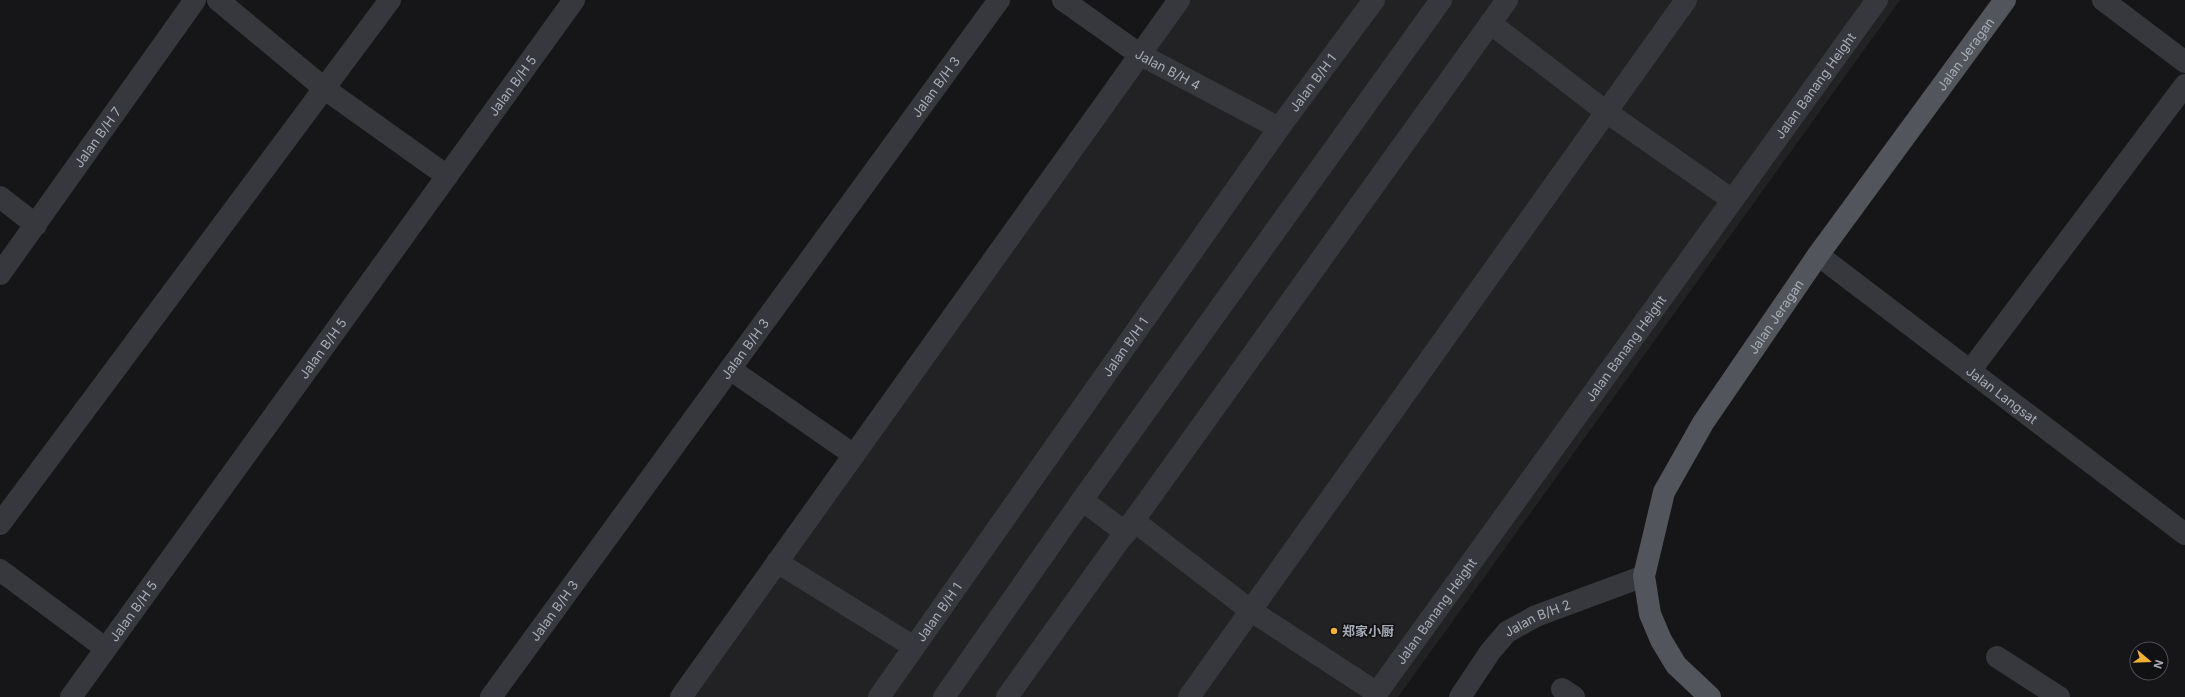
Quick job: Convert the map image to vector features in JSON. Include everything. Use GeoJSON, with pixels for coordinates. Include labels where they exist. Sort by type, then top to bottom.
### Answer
{"type":"FeatureCollection","features":[{"type":"Feature","properties":{"kind":"main road","name":"Jalan Jeragan"},"geometry":{"type":"LineString","coordinates":[[1710,697],[1676,665],[1661,640],[1650,614],[1644,576],[1664,492],[1703,423],[1818,255],[2005,0]]}},
{"type":"Feature","properties":{"kind":"street","name":"Jalan B/H 7"},"geometry":{"type":"LineString","coordinates":[[0,274],[195,0]]}},
{"type":"Feature","properties":{"kind":"street"},"geometry":{"type":"LineString","coordinates":[[218,0],[325,89],[447,176]]}},
{"type":"Feature","properties":{"kind":"street"},"geometry":{"type":"LineString","coordinates":[[0,524],[390,0]]}},
{"type":"Feature","properties":{"kind":"street","name":"Jalan B/H 5"},"geometry":{"type":"LineString","coordinates":[[71,697],[574,0]]}},
{"type":"Feature","properties":{"kind":"street","name":"Jalan B/H 3"},"geometry":{"type":"LineString","coordinates":[[491,697],[999,0]]}},
{"type":"Feature","properties":{"kind":"street","name":"Jalan B/H 4"},"geometry":{"type":"LineString","coordinates":[[1064,0],[1139,54],[1279,128]]}},
{"type":"Feature","properties":{"kind":"street"},"geometry":{"type":"LineString","coordinates":[[680,697],[1179,0]]}},
{"type":"Feature","properties":{"kind":"street","name":"Jalan B/H 1"},"geometry":{"type":"LineString","coordinates":[[879,697],[1279,128],[1374,0]]}},
{"type":"Feature","properties":{"kind":"street"},"geometry":{"type":"LineString","coordinates":[[944,697],[1082,500],[1441,0]]}},
{"type":"Feature","properties":{"kind":"street"},"geometry":{"type":"LineString","coordinates":[[1007,697],[1507,0]]}},
{"type":"Feature","properties":{"kind":"street"},"geometry":{"type":"LineString","coordinates":[[1189,697],[1605,111],[1686,0]]}},
{"type":"Feature","properties":{"kind":"street","name":"Jalan Banang Height"},"geometry":{"type":"LineString","coordinates":[[1375,695],[1878,0]]}},
{"type":"Feature","properties":{"kind":"street"},"geometry":{"type":"LineString","coordinates":[[2103,0],[2185,62]]}},
{"type":"Feature","properties":{"kind":"street"},"geometry":{"type":"LineString","coordinates":[[1490,23],[1605,111],[1732,200]]}},
{"type":"Feature","properties":{"kind":"street"},"geometry":{"type":"LineString","coordinates":[[1970,371],[2185,85]]}},
{"type":"Feature","properties":{"kind":"street"},"geometry":{"type":"LineString","coordinates":[[0,197],[36,225]]}},
{"type":"Feature","properties":{"kind":"street","name":"Jalan Langsat"},"geometry":{"type":"LineString","coordinates":[[1818,255],[2185,534]]}},
{"type":"Feature","properties":{"kind":"street"},"geometry":{"type":"LineString","coordinates":[[730,369],[854,455]]}},
{"type":"Feature","properties":{"kind":"street"},"geometry":{"type":"LineString","coordinates":[[1082,500],[1130,527],[1375,695]]}},
{"type":"Feature","properties":{"kind":"street"},"geometry":{"type":"LineString","coordinates":[[777,562],[914,647]]}},
{"type":"Feature","properties":{"kind":"street"},"geometry":{"type":"LineString","coordinates":[[0,570],[105,648]]}},
{"type":"Feature","properties":{"kind":"street","name":"Jalan B/H 2"},"geometry":{"type":"LineString","coordinates":[[1460,697],[1490,652],[1508,632],[1536,616],[1644,576]]}},
{"type":"Feature","properties":{"kind":"street"},"geometry":{"type":"LineString","coordinates":[[1997,657],[2058,697]]}},
{"type":"Feature","properties":{"kind":"shaded area"},"geometry":{"type":"Polygon","coordinates":[[[1169,0],[1900,0],[1398,697],[670,697],[1169,0]]]}},
{"type":"Feature","properties":{"kind":"place","name":"郑家小厨"},"geometry":{"type":"Point","coordinates":[1334,631]}}]}
